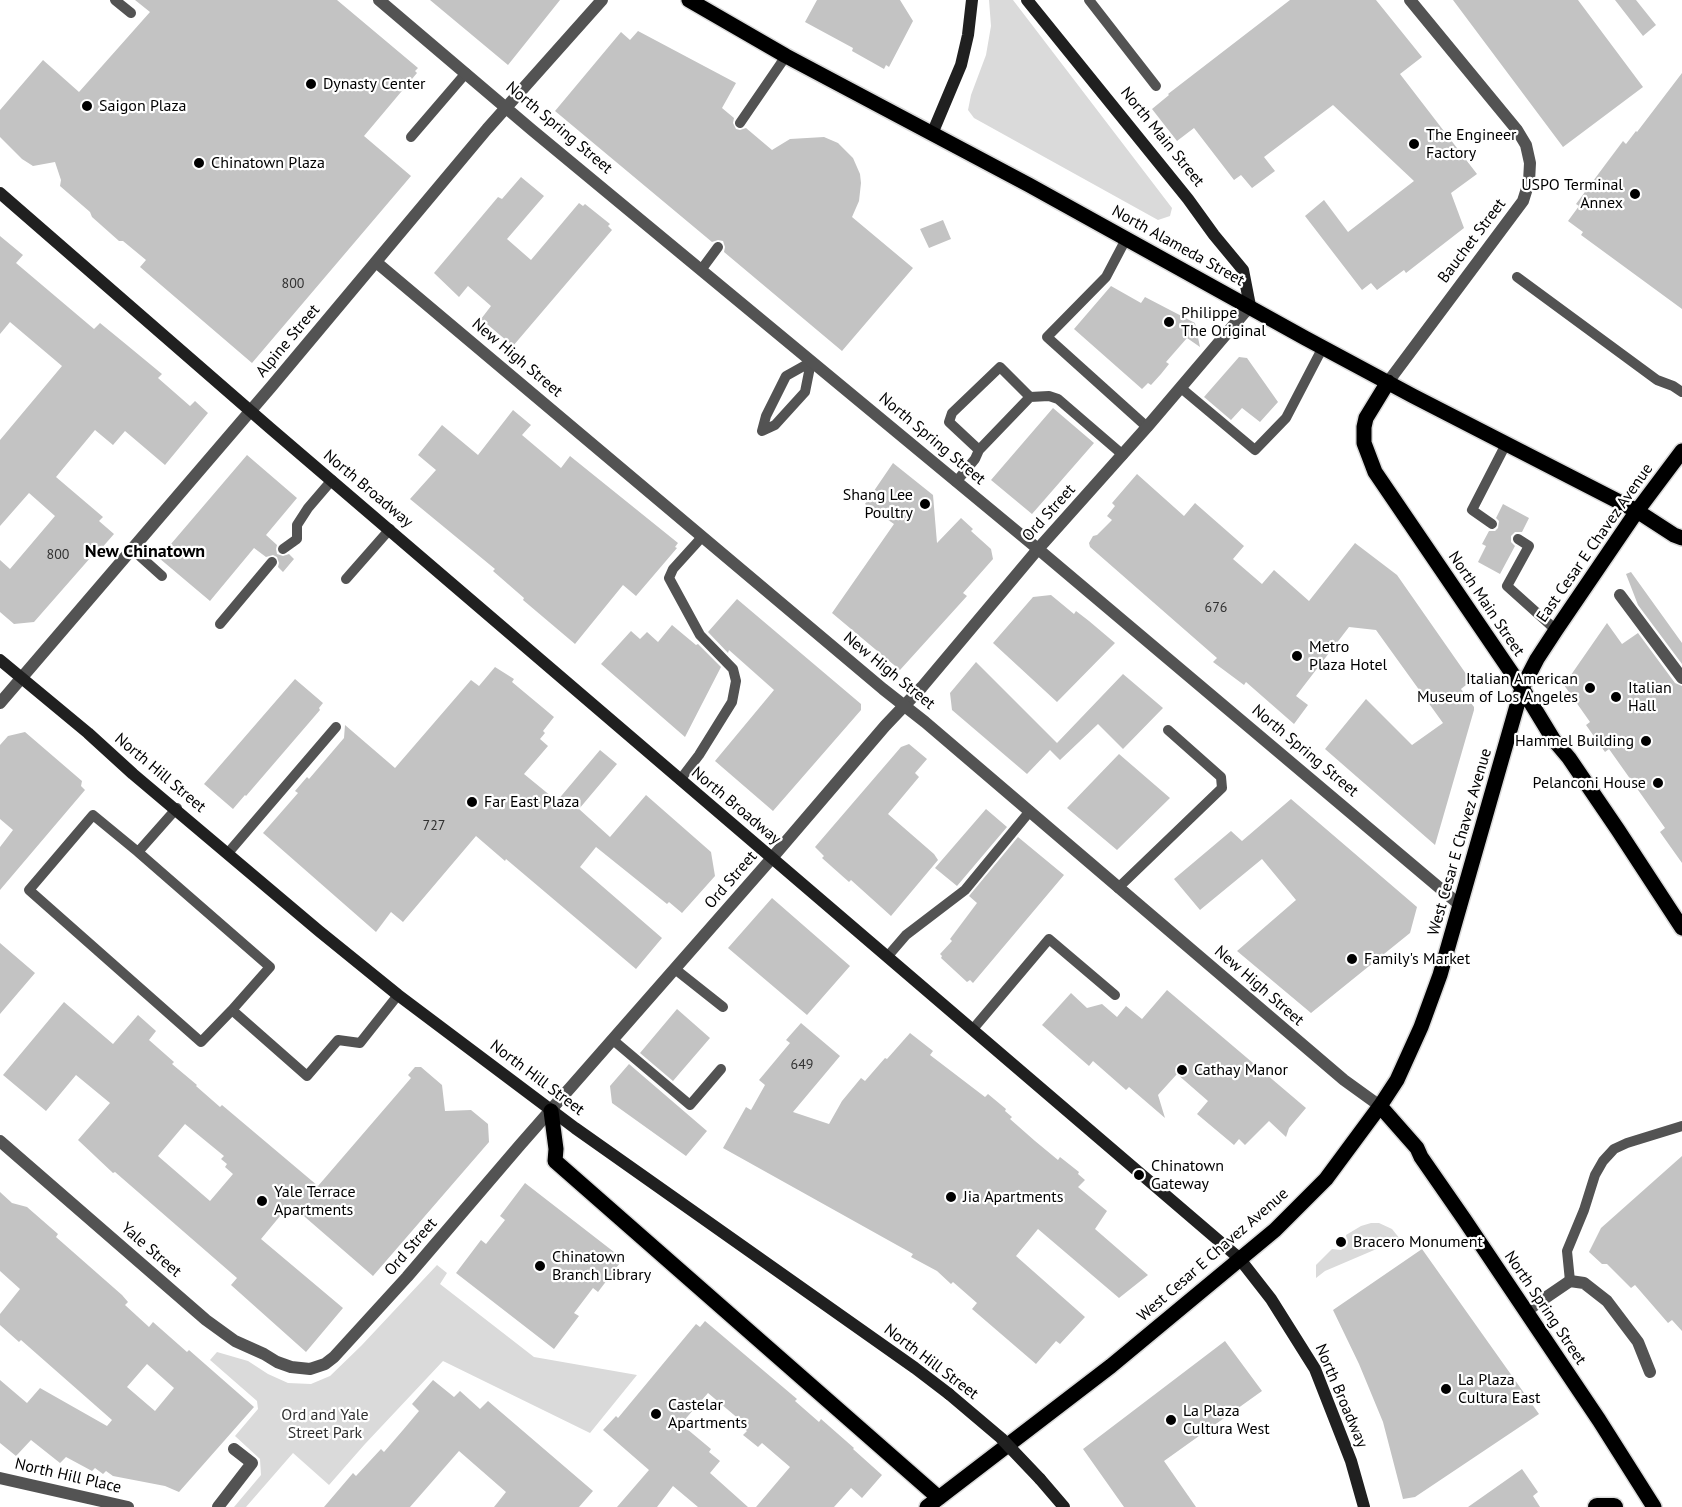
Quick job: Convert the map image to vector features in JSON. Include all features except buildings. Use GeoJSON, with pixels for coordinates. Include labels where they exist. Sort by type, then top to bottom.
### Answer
{"type":"FeatureCollection","features":[{"type":"Feature","properties":{"kind":"highway"},"geometry":{"type":"LineString","coordinates":[[1597,1507],[1614,1507]]}},
{"type":"Feature","properties":{"kind":"main road","name":"North Alameda Street"},"geometry":{"type":"LineString","coordinates":[[689,0],[786,56],[1323,347],[1637,512],[1682,538]]}},
{"type":"Feature","properties":{"kind":"main road"},"geometry":{"type":"LineString","coordinates":[[932,134],[961,65],[968,36],[972,0]]}},
{"type":"Feature","properties":{"kind":"main road","name":"North Main Street"},"geometry":{"type":"LineString","coordinates":[[1027,0],[1243,270],[1250,306]]}},
{"type":"Feature","properties":{"kind":"main road","name":"North Broadway"},"geometry":{"type":"LineString","coordinates":[[0,194],[1239,1258],[1271,1299],[1315,1369],[1351,1461],[1364,1507]]}},
{"type":"Feature","properties":{"kind":"main road","name":"North Main Street"},"geometry":{"type":"LineString","coordinates":[[1388,381],[1366,418],[1364,428],[1364,443],[1375,472],[1682,928]]}},
{"type":"Feature","properties":{"kind":"main road","name":"East Cesar E Chavez Avenue"},"geometry":{"type":"LineString","coordinates":[[1522,688],[1556,630],[1682,451]]}},
{"type":"Feature","properties":{"kind":"main road","name":"North Hill Street"},"geometry":{"type":"LineString","coordinates":[[0,660],[177,808],[319,931],[398,995],[551,1111],[906,1361],[949,1394],[1001,1438],[1065,1507]]}},
{"type":"Feature","properties":{"kind":"main road","name":"West Cesar E Chavez Avenue"},"geometry":{"type":"LineString","coordinates":[[933,1502],[1111,1366],[1275,1230],[1326,1179],[1380,1106],[1397,1080],[1421,1027],[1440,975],[1522,688]]}},
{"type":"Feature","properties":{"kind":"main road","name":"North Spring Street"},"geometry":{"type":"LineString","coordinates":[[1380,1106],[1417,1148],[1599,1420],[1654,1507]]}},
{"type":"Feature","properties":{"kind":"main road"},"geometry":{"type":"LineString","coordinates":[[551,1111],[555,1161],[933,1502]]}},
{"type":"Feature","properties":{"kind":"street","name":"North Spring Street"},"geometry":{"type":"LineString","coordinates":[[379,0],[1038,549],[1461,906]]}},
{"type":"Feature","properties":{"kind":"street","name":"Alpine Street"},"geometry":{"type":"LineString","coordinates":[[0,704],[506,107],[602,0]]}},
{"type":"Feature","properties":{"kind":"street","name":"Bauchet Street"},"geometry":{"type":"LineString","coordinates":[[1388,381],[1523,201],[1529,182],[1530,163],[1526,145],[1517,130],[1410,0]]}},
{"type":"Feature","properties":{"kind":"street","name":"New High Street"},"geometry":{"type":"LineString","coordinates":[[376,262],[1030,811],[1344,1080],[1380,1106]]}},
{"type":"Feature","properties":{"kind":"street","name":"Ord Street"},"geometry":{"type":"LineString","coordinates":[[291,1367],[310,1369],[325,1364],[407,1277],[1038,549],[1147,428],[1250,306]]}},
{"type":"Feature","properties":{"kind":"street"},"geometry":{"type":"LineString","coordinates":[[1620,595],[1682,678]]}},
{"type":"Feature","properties":{"kind":"street","name":"Yale Street"},"geometry":{"type":"LineString","coordinates":[[0,1141],[206,1320],[235,1341],[291,1367]]}},
{"type":"Feature","properties":{"kind":"street"},"geometry":{"type":"LineString","coordinates":[[1526,1311],[1570,1281],[1584,1283],[1608,1301],[1638,1342],[1650,1372]]}},
{"type":"Feature","properties":{"kind":"street"},"geometry":{"type":"LineString","coordinates":[[218,1507],[252,1463],[234,1449]]}},
{"type":"Feature","properties":{"kind":"street","name":"North Hill Place"},"geometry":{"type":"LineString","coordinates":[[0,1478],[128,1507]]}},
{"type":"Feature","properties":{"kind":"lane"},"geometry":{"type":"LineString","coordinates":[[115,0],[131,13]]}},
{"type":"Feature","properties":{"kind":"lane"},"geometry":{"type":"LineString","coordinates":[[1089,0],[1156,86]]}},
{"type":"Feature","properties":{"kind":"lane"},"geometry":{"type":"LineString","coordinates":[[740,123],[786,56]]}},
{"type":"Feature","properties":{"kind":"lane"},"geometry":{"type":"LineString","coordinates":[[411,136],[466,73]]}},
{"type":"Feature","properties":{"kind":"lane"},"geometry":{"type":"LineString","coordinates":[[1126,239],[1106,277],[1047,337],[1147,428]]}},
{"type":"Feature","properties":{"kind":"lane"},"geometry":{"type":"LineString","coordinates":[[701,270],[718,248]]}},
{"type":"Feature","properties":{"kind":"lane"},"geometry":{"type":"LineString","coordinates":[[1517,277],[1657,380],[1682,392]]}},
{"type":"Feature","properties":{"kind":"lane"},"geometry":{"type":"LineString","coordinates":[[1181,388],[1255,450],[1286,418],[1323,347]]}},
{"type":"Feature","properties":{"kind":"lane"},"geometry":{"type":"LineString","coordinates":[[811,362],[805,392],[775,425],[762,431],[766,416],[786,376],[811,362]]}},
{"type":"Feature","properties":{"kind":"lane"},"geometry":{"type":"LineString","coordinates":[[979,450],[949,422],[952,413],[1000,367],[1030,397]]}},
{"type":"Feature","properties":{"kind":"lane"},"geometry":{"type":"LineString","coordinates":[[956,482],[975,459],[979,450],[1030,397],[1049,396],[1058,399],[1123,454]]}},
{"type":"Feature","properties":{"kind":"lane"},"geometry":{"type":"LineString","coordinates":[[1492,524],[1472,510],[1506,444]]}},
{"type":"Feature","properties":{"kind":"lane"},"geometry":{"type":"LineString","coordinates":[[283,549],[297,539],[297,525],[332,480]]}},
{"type":"Feature","properties":{"kind":"lane"},"geometry":{"type":"LineString","coordinates":[[346,579],[390,529]]}},
{"type":"Feature","properties":{"kind":"lane"},"geometry":{"type":"LineString","coordinates":[[680,780],[699,755],[732,702],[736,681],[733,669],[700,635],[669,578],[673,569],[702,537]]}},
{"type":"Feature","properties":{"kind":"lane"},"geometry":{"type":"LineString","coordinates":[[1518,539],[1529,546],[1507,586],[1556,630]]}},
{"type":"Feature","properties":{"kind":"lane"},"geometry":{"type":"LineString","coordinates":[[132,549],[162,576]]}},
{"type":"Feature","properties":{"kind":"lane"},"geometry":{"type":"LineString","coordinates":[[220,624],[272,562]]}},
{"type":"Feature","properties":{"kind":"lane"},"geometry":{"type":"LineString","coordinates":[[228,853],[336,727]]}},
{"type":"Feature","properties":{"kind":"lane"},"geometry":{"type":"LineString","coordinates":[[1118,888],[1222,788],[1221,777],[1168,730]]}},
{"type":"Feature","properties":{"kind":"lane"},"geometry":{"type":"LineString","coordinates":[[138,852],[177,808]]}},
{"type":"Feature","properties":{"kind":"lane"},"geometry":{"type":"LineString","coordinates":[[887,957],[906,935],[966,890],[1030,811]]}},
{"type":"Feature","properties":{"kind":"lane"},"geometry":{"type":"LineString","coordinates":[[93,815],[270,967],[232,1010],[201,1042],[29,890],[93,815]]}},
{"type":"Feature","properties":{"kind":"lane"},"geometry":{"type":"LineString","coordinates":[[972,1029],[1049,939],[1115,995]]}},
{"type":"Feature","properties":{"kind":"lane"},"geometry":{"type":"LineString","coordinates":[[675,969],[723,1007]]}},
{"type":"Feature","properties":{"kind":"lane"},"geometry":{"type":"LineString","coordinates":[[232,1010],[307,1076],[338,1040],[360,1043],[398,995]]}},
{"type":"Feature","properties":{"kind":"lane"},"geometry":{"type":"LineString","coordinates":[[613,1040],[690,1105],[722,1069]]}},
{"type":"Feature","properties":{"kind":"lane"},"geometry":{"type":"LineString","coordinates":[[1570,1281],[1567,1251],[1595,1175],[1603,1161],[1614,1149],[1627,1143],[1682,1126]]}},
{"type":"Feature","properties":{"kind":"green space"},"geometry":{"type":"Polygon","coordinates":[[[989,0],[1013,0],[1172,208],[1170,216],[1158,220],[974,118],[968,110],[971,95],[986,55],[991,26],[989,0]]]}},
{"type":"Feature","properties":{"kind":"green space"},"geometry":{"type":"Polygon","coordinates":[[[1371,1223],[1379,1223],[1392,1229],[1400,1239],[1325,1271],[1316,1278],[1316,1265],[1332,1249],[1341,1250],[1345,1247],[1346,1235],[1371,1223]]]}},
{"type":"Feature","properties":{"kind":"green space","name":"Ord and Yale Street Park"},"geometry":{"type":"Polygon","coordinates":[[[437,1265],[447,1273],[440,1284],[534,1357],[637,1375],[590,1433],[443,1361],[329,1485],[293,1453],[246,1507],[234,1507],[261,1475],[260,1459],[235,1436],[258,1409],[257,1401],[210,1360],[217,1352],[248,1361],[288,1383],[311,1384],[330,1376],[437,1265]]]}},
{"type":"Feature","properties":{"kind":"place","name":"Dynasty Center"},"geometry":{"type":"Point","coordinates":[311,84]}},
{"type":"Feature","properties":{"kind":"place","name":"Saigon Plaza"},"geometry":{"type":"Point","coordinates":[87,106]}},
{"type":"Feature","properties":{"kind":"place","name":"The Engineer Factory"},"geometry":{"type":"Point","coordinates":[1414,144]}},
{"type":"Feature","properties":{"kind":"place","name":"Chinatown Plaza"},"geometry":{"type":"Point","coordinates":[199,163]}},
{"type":"Feature","properties":{"kind":"place","name":"USPO Terminal Annex"},"geometry":{"type":"Point","coordinates":[1635,194]}},
{"type":"Feature","properties":{"kind":"place","name":"Philippe The Original"},"geometry":{"type":"Point","coordinates":[1169,322]}},
{"type":"Feature","properties":{"kind":"place","name":"Shang Lee Poultry"},"geometry":{"type":"Point","coordinates":[925,504]}},
{"type":"Feature","properties":{"kind":"place","name":"Metro Plaza Hotel"},"geometry":{"type":"Point","coordinates":[1297,656]}},
{"type":"Feature","properties":{"kind":"place","name":"Italian American Museum of Los Angeles"},"geometry":{"type":"Point","coordinates":[1590,688]}},
{"type":"Feature","properties":{"kind":"place","name":"Italian Hall"},"geometry":{"type":"Point","coordinates":[1616,697]}},
{"type":"Feature","properties":{"kind":"place","name":"Hammel Building"},"geometry":{"type":"Point","coordinates":[1646,741]}},
{"type":"Feature","properties":{"kind":"place","name":"Pelanconi House"},"geometry":{"type":"Point","coordinates":[1658,783]}},
{"type":"Feature","properties":{"kind":"place","name":"Far East Plaza"},"geometry":{"type":"Point","coordinates":[472,802]}},
{"type":"Feature","properties":{"kind":"place","name":"Family's Market"},"geometry":{"type":"Point","coordinates":[1352,959]}},
{"type":"Feature","properties":{"kind":"place","name":"Cathay Manor"},"geometry":{"type":"Point","coordinates":[1182,1070]}},
{"type":"Feature","properties":{"kind":"place","name":"Chinatown Gateway"},"geometry":{"type":"Point","coordinates":[1139,1175]}},
{"type":"Feature","properties":{"kind":"place","name":"Jia Apartments"},"geometry":{"type":"Point","coordinates":[951,1197]}},
{"type":"Feature","properties":{"kind":"place","name":"Yale Terrace Apartments"},"geometry":{"type":"Point","coordinates":[262,1201]}},
{"type":"Feature","properties":{"kind":"place","name":"Bracero Monument"},"geometry":{"type":"Point","coordinates":[1341,1242]}},
{"type":"Feature","properties":{"kind":"place","name":"Chinatown Branch Library"},"geometry":{"type":"Point","coordinates":[540,1266]}},
{"type":"Feature","properties":{"kind":"place","name":"La Plaza Cultura East"},"geometry":{"type":"Point","coordinates":[1446,1389]}},
{"type":"Feature","properties":{"kind":"place","name":"Castelar Apartments"},"geometry":{"type":"Point","coordinates":[656,1414]}},
{"type":"Feature","properties":{"kind":"place","name":"La Plaza Cultura West"},"geometry":{"type":"Point","coordinates":[1171,1420]}},
{"type":"Feature","properties":{"kind":"district","name":"New Chinatown"},"geometry":{"type":"Point","coordinates":[145,552]}}]}
